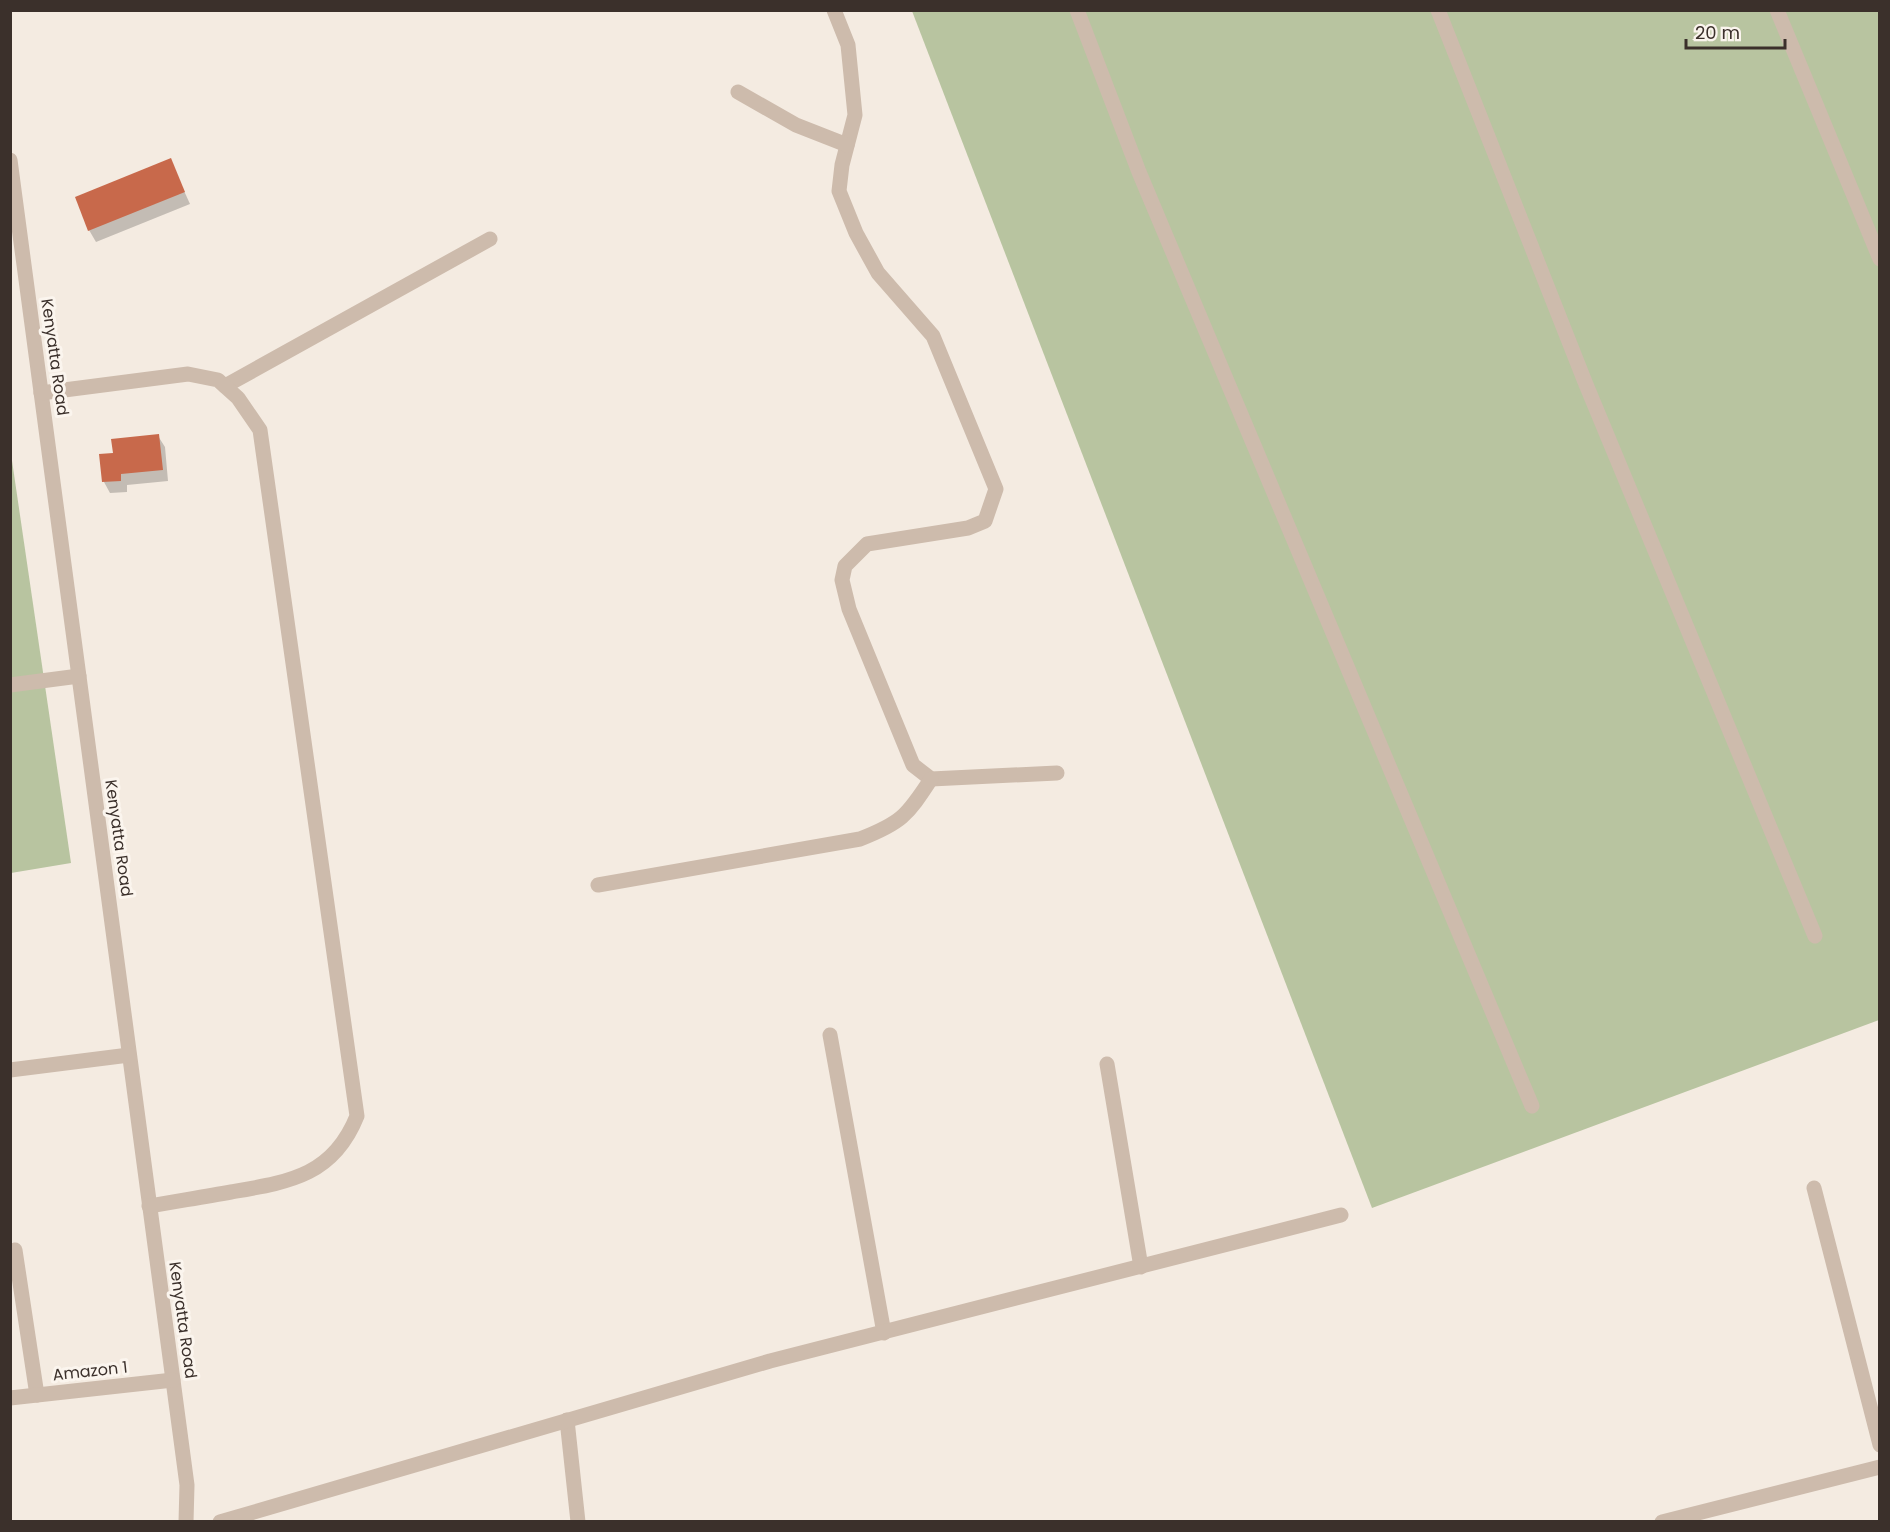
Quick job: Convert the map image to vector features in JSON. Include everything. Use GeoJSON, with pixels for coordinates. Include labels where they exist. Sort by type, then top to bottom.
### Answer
{"type":"FeatureCollection","features":[{"type":"Feature","properties":{"kind":"street"},"geometry":{"type":"LineString","coordinates":[[834,10],[848,45],[855,115],[842,165],[839,191],[856,233],[878,273],[933,336],[996,489],[985,521],[968,528],[867,544],[845,566],[842,580],[849,609],[913,765],[931,779],[1057,773]]}},
{"type":"Feature","properties":{"kind":"street"},"geometry":{"type":"LineString","coordinates":[[1077,10],[1139,172],[1532,1106]]}},
{"type":"Feature","properties":{"kind":"street"},"geometry":{"type":"LineString","coordinates":[[1438,10],[1589,393],[1815,936]]}},
{"type":"Feature","properties":{"kind":"street"},"geometry":{"type":"LineString","coordinates":[[1777,10],[1880,259]]}},
{"type":"Feature","properties":{"kind":"street"},"geometry":{"type":"LineString","coordinates":[[738,92],[796,125],[847,145]]}},
{"type":"Feature","properties":{"kind":"street","name":"Kenyatta Road"},"geometry":{"type":"LineString","coordinates":[[10,160],[187,1485],[186,1521]]}},
{"type":"Feature","properties":{"kind":"street"},"geometry":{"type":"LineString","coordinates":[[225,386],[490,239]]}},
{"type":"Feature","properties":{"kind":"street"},"geometry":{"type":"LineString","coordinates":[[42,393],[188,374],[218,380],[238,398],[260,430],[357,1116],[348,1139],[329,1159],[314,1170],[283,1184],[149,1206]]}},
{"type":"Feature","properties":{"kind":"street"},"geometry":{"type":"LineString","coordinates":[[10,685],[79,675]]}},
{"type":"Feature","properties":{"kind":"street"},"geometry":{"type":"LineString","coordinates":[[598,885],[860,839],[893,826],[914,805],[931,779]]}},
{"type":"Feature","properties":{"kind":"street"},"geometry":{"type":"LineString","coordinates":[[830,1035],[884,1332]]}},
{"type":"Feature","properties":{"kind":"street"},"geometry":{"type":"LineString","coordinates":[[10,1070],[129,1055]]}},
{"type":"Feature","properties":{"kind":"street"},"geometry":{"type":"LineString","coordinates":[[1107,1064],[1141,1267]]}},
{"type":"Feature","properties":{"kind":"street"},"geometry":{"type":"LineString","coordinates":[[1814,1188],[1880,1445]]}},
{"type":"Feature","properties":{"kind":"street"},"geometry":{"type":"LineString","coordinates":[[220,1521],[770,1361],[1341,1215]]}},
{"type":"Feature","properties":{"kind":"street"},"geometry":{"type":"LineString","coordinates":[[15,1250],[37,1395]]}},
{"type":"Feature","properties":{"kind":"street","name":"Amazon 1"},"geometry":{"type":"LineString","coordinates":[[10,1398],[172,1380]]}},
{"type":"Feature","properties":{"kind":"street"},"geometry":{"type":"LineString","coordinates":[[567,1420],[578,1521]]}},
{"type":"Feature","properties":{"kind":"street"},"geometry":{"type":"LineString","coordinates":[[1662,1521],[1880,1467]]}},
{"type":"Feature","properties":{"kind":"green space"},"geometry":{"type":"Polygon","coordinates":[[[912,11],[1879,11],[1879,1020],[1372,1208],[912,11]]]}},
{"type":"Feature","properties":{"kind":"green space"},"geometry":{"type":"Polygon","coordinates":[[[10,447],[71,863],[11,873],[10,873],[10,447]]]}},
{"type":"Feature","properties":{"kind":"building"},"geometry":{"type":"Polygon","coordinates":[[[171,158],[185,192],[88,231],[75,197],[171,158]]]}},
{"type":"Feature","properties":{"kind":"building"},"geometry":{"type":"Polygon","coordinates":[[[159,434],[163,470],[121,474],[121,481],[102,482],[99,454],[113,453],[111,439],[159,434]]]}}]}
